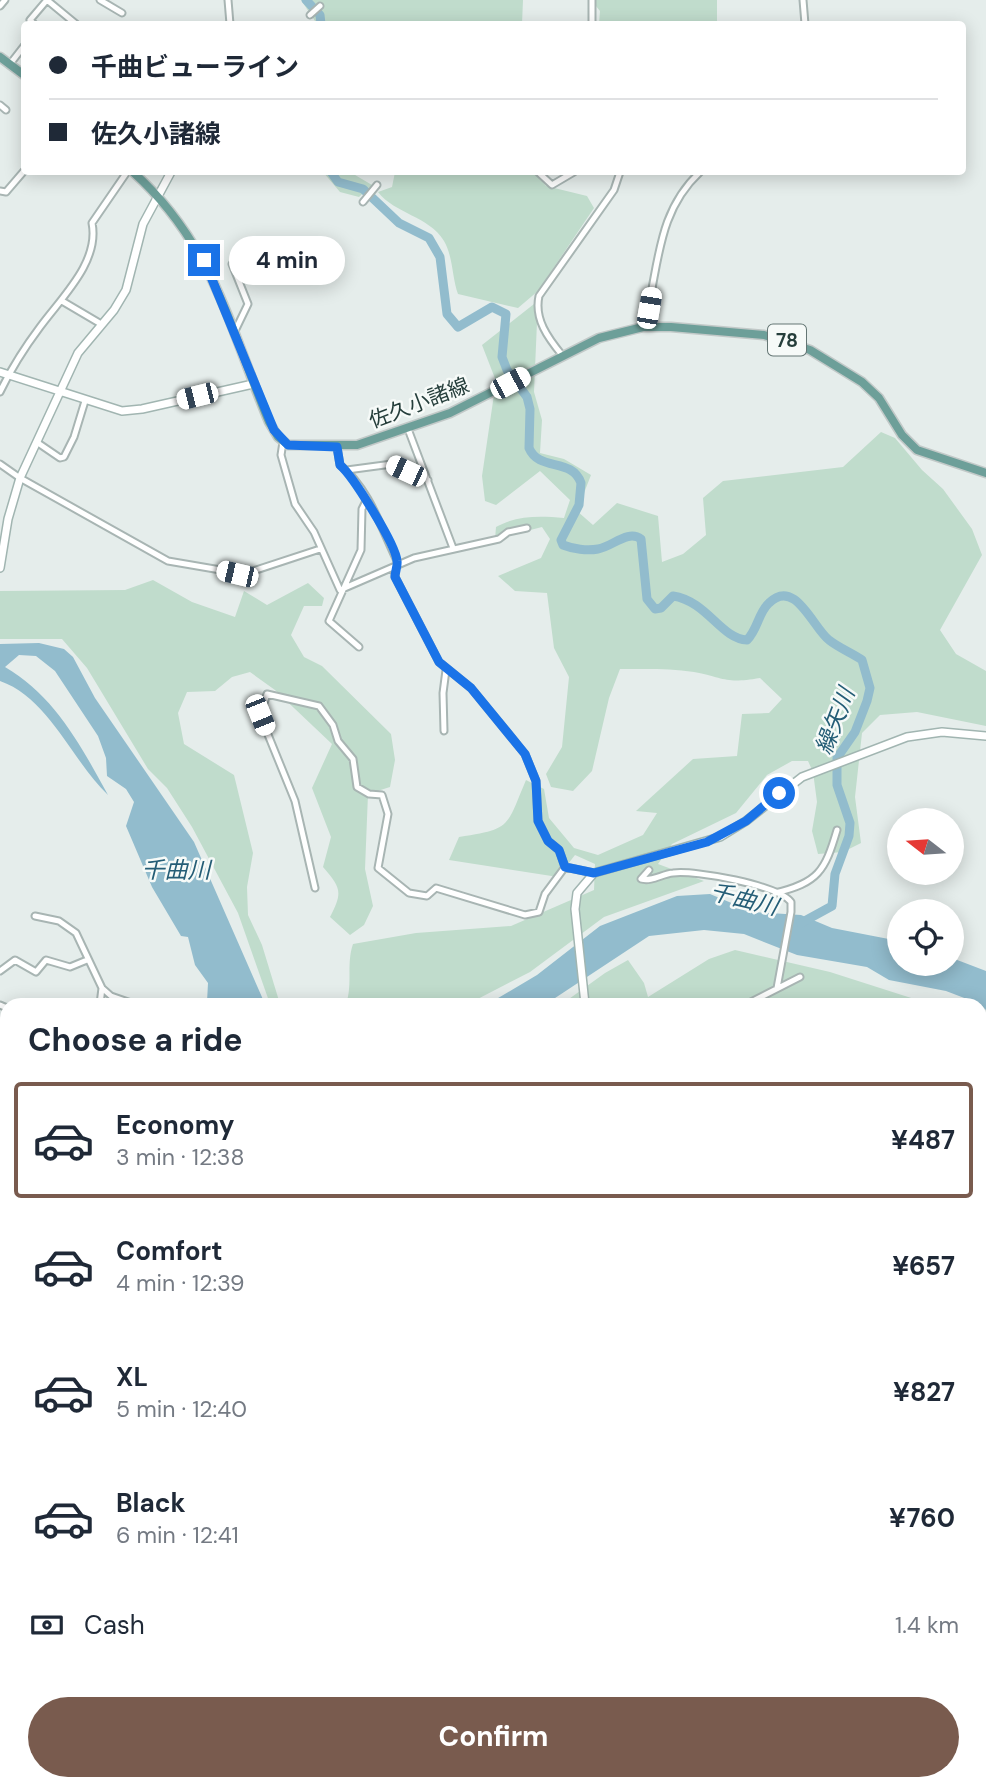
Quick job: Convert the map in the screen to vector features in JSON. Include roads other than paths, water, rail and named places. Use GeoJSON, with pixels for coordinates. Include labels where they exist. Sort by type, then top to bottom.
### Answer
{"type":"FeatureCollection","features":[{"type":"Feature","properties":{"kind":"main road"},"geometry":{"type":"LineString","coordinates":[[4,62],[21,73]]}},
{"type":"Feature","properties":{"kind":"main road"},"geometry":{"type":"LineString","coordinates":[[136,175],[158,195],[196,244],[269,422],[283,442]]}},
{"type":"Feature","properties":{"kind":"main road","name":"佐久小諸線"},"geometry":{"type":"LineString","coordinates":[[283,442],[295,446],[357,445],[408,429],[492,393],[562,355],[612,333],[643,327],[764,335],[797,344],[862,382],[879,398],[902,435],[916,450],[986,473]]}},
{"type":"Feature","properties":{"kind":"street"},"geometry":{"type":"LineString","coordinates":[[0,6],[5,0]]}},
{"type":"Feature","properties":{"kind":"street"},"geometry":{"type":"LineString","coordinates":[[31,21],[47,0],[72,21]]}},
{"type":"Feature","properties":{"kind":"street"},"geometry":{"type":"LineString","coordinates":[[228,0],[230,21]]}},
{"type":"Feature","properties":{"kind":"street"},"geometry":{"type":"LineString","coordinates":[[592,0],[592,21]]}},
{"type":"Feature","properties":{"kind":"street"},"geometry":{"type":"LineString","coordinates":[[803,0],[805,21]]}},
{"type":"Feature","properties":{"kind":"street"},"geometry":{"type":"LineString","coordinates":[[103,1],[122,13]]}},
{"type":"Feature","properties":{"kind":"street"},"geometry":{"type":"LineString","coordinates":[[310,15],[320,6]]}},
{"type":"Feature","properties":{"kind":"street"},"geometry":{"type":"LineString","coordinates":[[4,62],[21,48]]}},
{"type":"Feature","properties":{"kind":"street"},"geometry":{"type":"LineString","coordinates":[[0,105],[6,110]]}},
{"type":"Feature","properties":{"kind":"street"},"geometry":{"type":"LineString","coordinates":[[0,191],[6,191],[21,174]]}},
{"type":"Feature","properties":{"kind":"street"},"geometry":{"type":"LineString","coordinates":[[0,392],[40,326],[62,301],[86,261],[95,238],[92,223],[125,175]]}},
{"type":"Feature","properties":{"kind":"street"},"geometry":{"type":"LineString","coordinates":[[0,568],[8,519],[20,478],[78,353],[126,290],[143,224],[169,175]]}},
{"type":"Feature","properties":{"kind":"street"},"geometry":{"type":"LineString","coordinates":[[541,175],[552,185],[568,175]]}},
{"type":"Feature","properties":{"kind":"street"},"geometry":{"type":"LineString","coordinates":[[562,355],[542,326],[537,310],[539,296],[614,190],[619,175]]}},
{"type":"Feature","properties":{"kind":"street"},"geometry":{"type":"LineString","coordinates":[[643,327],[660,240],[682,188],[697,175]]}},
{"type":"Feature","properties":{"kind":"street"},"geometry":{"type":"LineString","coordinates":[[363,202],[377,185]]}},
{"type":"Feature","properties":{"kind":"street"},"geometry":{"type":"LineString","coordinates":[[232,264],[248,304],[234,333]]}},
{"type":"Feature","properties":{"kind":"street"},"geometry":{"type":"LineString","coordinates":[[62,301],[101,324]]}},
{"type":"Feature","properties":{"kind":"street"},"geometry":{"type":"LineString","coordinates":[[0,372],[107,408],[132,411],[253,384]]}},
{"type":"Feature","properties":{"kind":"street"},"geometry":{"type":"LineString","coordinates":[[38,443],[60,458],[64,457],[74,437],[85,401]]}},
{"type":"Feature","properties":{"kind":"street"},"geometry":{"type":"LineString","coordinates":[[408,429],[453,548]]}},
{"type":"Feature","properties":{"kind":"street"},"geometry":{"type":"LineString","coordinates":[[283,442],[281,455],[295,504],[314,532],[340,590]]}},
{"type":"Feature","properties":{"kind":"street"},"geometry":{"type":"LineString","coordinates":[[337,447],[338,459],[367,499],[397,565],[395,577],[439,662],[471,688],[525,754],[536,781],[538,821],[548,841],[559,850],[565,867]]}},
{"type":"Feature","properties":{"kind":"street"},"geometry":{"type":"LineString","coordinates":[[0,464],[20,478],[168,561],[244,575],[320,549]]}},
{"type":"Feature","properties":{"kind":"street"},"geometry":{"type":"LineString","coordinates":[[346,470],[392,464],[428,480]]}},
{"type":"Feature","properties":{"kind":"street"},"geometry":{"type":"LineString","coordinates":[[359,647],[329,621],[340,590],[361,550],[362,509],[367,499]]}},
{"type":"Feature","properties":{"kind":"street"},"geometry":{"type":"LineString","coordinates":[[340,590],[397,565],[527,528]]}},
{"type":"Feature","properties":{"kind":"street"},"geometry":{"type":"LineString","coordinates":[[444,731],[443,693],[446,670]]}},
{"type":"Feature","properties":{"kind":"street"},"geometry":{"type":"LineString","coordinates":[[315,888],[295,801],[260,715],[267,694],[319,706],[325,713],[338,741],[353,759],[357,787],[369,794],[382,796],[388,814],[378,868],[409,893],[427,896],[436,888],[526,915],[535,914],[539,912],[545,894],[565,867]]}},
{"type":"Feature","properties":{"kind":"street"},"geometry":{"type":"LineString","coordinates":[[565,867],[594,873],[720,836],[809,774],[928,733],[986,736]]}},
{"type":"Feature","properties":{"kind":"street"},"geometry":{"type":"LineString","coordinates":[[775,892],[804,884],[822,870],[836,830]]}},
{"type":"Feature","properties":{"kind":"street"},"geometry":{"type":"LineString","coordinates":[[649,870],[641,879],[688,873],[775,892],[791,902],[777,988]]}},
{"type":"Feature","properties":{"kind":"street"},"geometry":{"type":"LineString","coordinates":[[584,998],[575,899],[581,886],[594,873]]}},
{"type":"Feature","properties":{"kind":"street"},"geometry":{"type":"LineString","coordinates":[[35,916],[59,921],[76,933],[87,960],[95,969],[102,989],[101,998]]}},
{"type":"Feature","properties":{"kind":"street"},"geometry":{"type":"LineString","coordinates":[[0,971],[15,960],[36,972],[47,960],[70,967],[87,960]]}},
{"type":"Feature","properties":{"kind":"street"},"geometry":{"type":"LineString","coordinates":[[758,998],[800,976]]}},
{"type":"Feature","properties":{"kind":"street"},"geometry":{"type":"LineString","coordinates":[[102,989],[117,998]]}},
{"type":"Feature","properties":{"kind":"water","name":"千曲川"},"geometry":{"type":"Polygon","coordinates":[[[39,643],[64,649],[73,657],[95,698],[194,842],[262,998],[207,998],[208,983],[195,965],[188,937],[181,936],[152,887],[126,826],[134,802],[126,789],[107,776],[106,758],[98,736],[55,671],[36,656],[19,655],[5,667],[38,692],[65,723],[108,795],[32,701],[17,689],[0,681],[0,644],[39,643]]]}},
{"type":"Feature","properties":{"kind":"water","name":"千曲川"},"geometry":{"type":"Polygon","coordinates":[[[710,894],[753,912],[801,915],[832,928],[887,939],[887,976],[964,976],[964,963],[986,971],[986,998],[964,998],[946,991],[889,980],[867,967],[797,955],[744,934],[704,930],[649,936],[555,998],[498,998],[537,975],[600,926],[677,896],[710,894]]]}},
{"type":"Feature","properties":{"kind":"waterway","name":"繰矢川"},"geometry":{"type":"LineString","coordinates":[[306,0],[320,15],[321,21]]}},
{"type":"Feature","properties":{"kind":"waterway","name":"繰矢川"},"geometry":{"type":"LineString","coordinates":[[333,175],[338,182],[363,189],[399,223],[429,238],[440,257],[447,314],[458,327],[492,307],[506,314],[502,357],[507,370],[527,397],[530,409],[529,448],[540,460],[570,470],[577,475],[581,483],[579,505],[561,540],[563,545],[594,550],[625,537],[636,536],[641,539],[647,599],[655,609],[661,608],[673,596],[685,599],[729,633],[747,640],[769,603],[778,597],[787,596],[803,607],[829,640],[862,660],[870,688],[867,701],[855,732],[837,758],[837,785],[850,823],[849,836],[835,874],[832,906],[801,923]]}}]}
